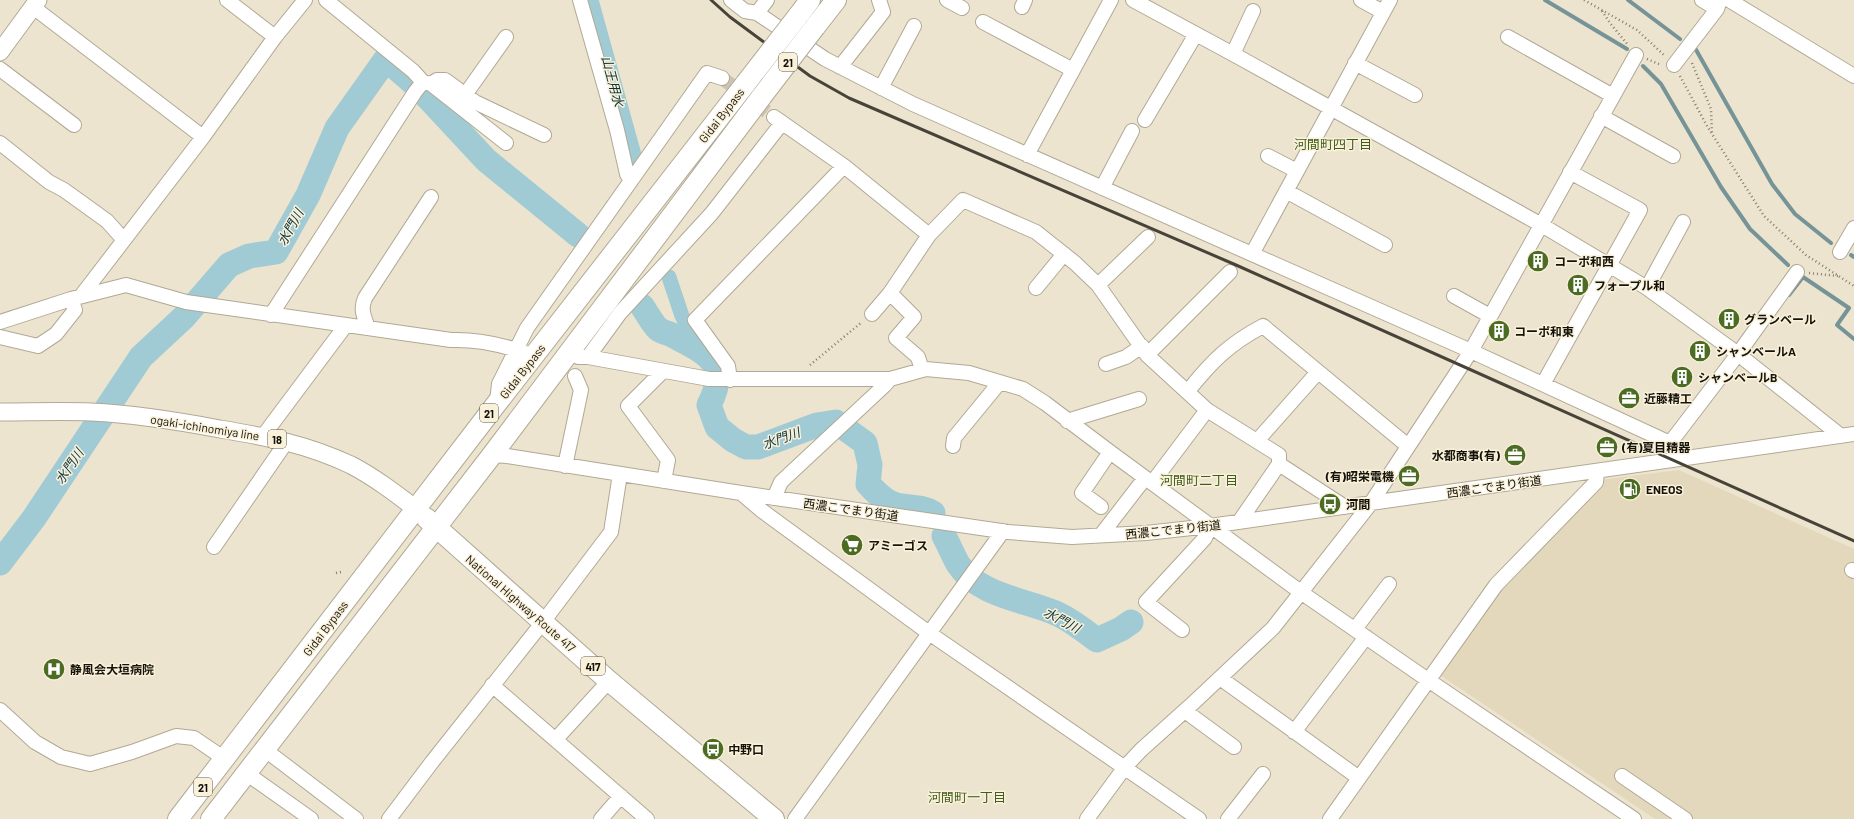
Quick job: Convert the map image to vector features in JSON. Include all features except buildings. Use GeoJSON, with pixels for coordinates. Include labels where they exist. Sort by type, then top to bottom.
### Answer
{"type":"FeatureCollection","features":[{"type":"Feature","properties":{"kind":"highway","name":"Gidai Bypass"},"geometry":{"type":"LineString","coordinates":[[178,819],[497,403],[525,352],[746,83],[810,0]]}},
{"type":"Feature","properties":{"kind":"highway","name":"Gidai Bypass"},"geometry":{"type":"LineString","coordinates":[[211,819],[492,455],[579,354],[762,96],[836,0]]}},
{"type":"Feature","properties":{"kind":"highway","name":"National Highway Route 417"},"geometry":{"type":"LineString","coordinates":[[416,509],[609,681],[774,819]]}},
{"type":"Feature","properties":{"kind":"main road"},"geometry":{"type":"LineString","coordinates":[[0,52],[36,4]]}},
{"type":"Feature","properties":{"kind":"main road","name":"ogaki-ichinomiya line"},"geometry":{"type":"LineString","coordinates":[[0,412],[92,412],[122,415],[192,424],[288,441],[352,466],[385,486],[416,509]]}},
{"type":"Feature","properties":{"kind":"street"},"geometry":{"type":"LineString","coordinates":[[228,0],[275,37]]}},
{"type":"Feature","properties":{"kind":"street"},"geometry":{"type":"LineString","coordinates":[[0,337],[38,346],[56,334],[75,310],[76,297],[124,240],[203,137],[275,37],[304,0]]}},
{"type":"Feature","properties":{"kind":"street"},"geometry":{"type":"LineString","coordinates":[[326,0],[413,71],[422,85],[506,143]]}},
{"type":"Feature","properties":{"kind":"street"},"geometry":{"type":"LineString","coordinates":[[580,0],[617,130],[627,174],[631,181]]}},
{"type":"Feature","properties":{"kind":"street"},"geometry":{"type":"LineString","coordinates":[[731,0],[744,11],[757,13],[825,59],[913,104],[1471,350],[1670,442],[1738,354],[1797,272]]}},
{"type":"Feature","properties":{"kind":"street"},"geometry":{"type":"LineString","coordinates":[[757,13],[767,0]]}},
{"type":"Feature","properties":{"kind":"street"},"geometry":{"type":"LineString","coordinates":[[840,67],[883,12],[879,0]]}},
{"type":"Feature","properties":{"kind":"street"},"geometry":{"type":"LineString","coordinates":[[947,0],[962,8]]}},
{"type":"Feature","properties":{"kind":"street"},"geometry":{"type":"LineString","coordinates":[[1027,155],[1111,0]]}},
{"type":"Feature","properties":{"kind":"street"},"geometry":{"type":"LineString","coordinates":[[1133,0],[1540,224],[1647,288],[1847,435]]}},
{"type":"Feature","properties":{"kind":"street"},"geometry":{"type":"LineString","coordinates":[[1252,254],[1386,6],[1361,0]]}},
{"type":"Feature","properties":{"kind":"street"},"geometry":{"type":"LineString","coordinates":[[1674,65],[1718,5],[1702,0]]}},
{"type":"Feature","properties":{"kind":"street"},"geometry":{"type":"LineString","coordinates":[[1729,0],[1854,76]]}},
{"type":"Feature","properties":{"kind":"street"},"geometry":{"type":"LineString","coordinates":[[36,4],[203,137]]}},
{"type":"Feature","properties":{"kind":"street"},"geometry":{"type":"LineString","coordinates":[[1233,54],[1253,11]]}},
{"type":"Feature","properties":{"kind":"street"},"geometry":{"type":"LineString","coordinates":[[984,22],[1073,70]]}},
{"type":"Feature","properties":{"kind":"street"},"geometry":{"type":"LineString","coordinates":[[881,88],[914,26]]}},
{"type":"Feature","properties":{"kind":"street"},"geometry":{"type":"LineString","coordinates":[[1145,120],[1196,34]]}},
{"type":"Feature","properties":{"kind":"street"},"geometry":{"type":"LineString","coordinates":[[465,95],[506,37]]}},
{"type":"Feature","properties":{"kind":"street"},"geometry":{"type":"LineString","coordinates":[[1508,37],[1613,96]]}},
{"type":"Feature","properties":{"kind":"street"},"geometry":{"type":"LineString","coordinates":[[1087,819],[1125,767],[1141,750],[1185,711],[1273,628],[1371,503],[1471,350],[1540,224],[1636,55]]}},
{"type":"Feature","properties":{"kind":"street"},"geometry":{"type":"LineString","coordinates":[[1355,63],[1415,95]]}},
{"type":"Feature","properties":{"kind":"street"},"geometry":{"type":"LineString","coordinates":[[0,69],[74,125]]}},
{"type":"Feature","properties":{"kind":"street"},"geometry":{"type":"LineString","coordinates":[[0,322],[76,297],[126,285],[186,302],[451,340],[464,340],[525,352],[527,328],[707,73],[722,78]]}},
{"type":"Feature","properties":{"kind":"street"},"geometry":{"type":"LineString","coordinates":[[270,315],[422,85],[437,80],[445,80],[475,102],[544,135]]}},
{"type":"Feature","properties":{"kind":"street"},"geometry":{"type":"LineString","coordinates":[[1601,116],[1673,156]]}},
{"type":"Feature","properties":{"kind":"street"},"geometry":{"type":"LineString","coordinates":[[579,354],[620,313],[712,212],[778,120],[844,166],[929,235]]}},
{"type":"Feature","properties":{"kind":"street"},"geometry":{"type":"LineString","coordinates":[[1102,188],[1132,131]]}},
{"type":"Feature","properties":{"kind":"street"},"geometry":{"type":"LineString","coordinates":[[0,143],[49,182],[64,190],[107,221],[124,240]]}},
{"type":"Feature","properties":{"kind":"street"},"geometry":{"type":"LineString","coordinates":[[1268,156],[1297,171]]}},
{"type":"Feature","properties":{"kind":"street"},"geometry":{"type":"LineString","coordinates":[[728,380],[728,366],[695,320],[844,166]]}},
{"type":"Feature","properties":{"kind":"street"},"geometry":{"type":"LineString","coordinates":[[1543,384],[1640,210],[1570,172]]}},
{"type":"Feature","properties":{"kind":"street"},"geometry":{"type":"LineString","coordinates":[[1286,191],[1385,244]]}},
{"type":"Feature","properties":{"kind":"street"},"geometry":{"type":"LineString","coordinates":[[368,328],[362,313],[362,305],[365,298],[431,197]]}},
{"type":"Feature","properties":{"kind":"street"},"geometry":{"type":"LineString","coordinates":[[872,314],[890,293],[929,235],[963,200],[1036,232],[1064,254],[1098,285],[1144,351],[1207,410],[1279,455],[1279,464],[1239,522]]}},
{"type":"Feature","properties":{"kind":"street"},"geometry":{"type":"LineString","coordinates":[[1647,288],[1683,222]]}},
{"type":"Feature","properties":{"kind":"street"},"geometry":{"type":"LineString","coordinates":[[1840,252],[1854,228]]}},
{"type":"Feature","properties":{"kind":"street"},"geometry":{"type":"LineString","coordinates":[[1098,285],[1148,237]]}},
{"type":"Feature","properties":{"kind":"street"},"geometry":{"type":"LineString","coordinates":[[1036,288],[1064,254]]}},
{"type":"Feature","properties":{"kind":"street"},"geometry":{"type":"LineString","coordinates":[[1106,364],[1144,351],[1230,272]]}},
{"type":"Feature","properties":{"kind":"street"},"geometry":{"type":"LineString","coordinates":[[890,293],[914,317],[896,338],[918,357],[922,370]]}},
{"type":"Feature","properties":{"kind":"street"},"geometry":{"type":"LineString","coordinates":[[1454,296],[1490,316]]}},
{"type":"Feature","properties":{"kind":"street"},"geometry":{"type":"LineString","coordinates":[[263,436],[346,325]]}},
{"type":"Feature","properties":{"kind":"street"},"geometry":{"type":"LineString","coordinates":[[1188,392],[1210,364],[1240,338],[1264,326],[1408,446]]}},
{"type":"Feature","properties":{"kind":"street"},"geometry":{"type":"LineString","coordinates":[[579,354],[709,379],[890,379],[922,370],[969,373],[1023,389],[1045,403],[1067,421],[1302,592],[1627,817]]}},
{"type":"Feature","properties":{"kind":"street"},"geometry":{"type":"LineString","coordinates":[[663,371],[628,406],[668,460],[664,481]]}},
{"type":"Feature","properties":{"kind":"street"},"geometry":{"type":"LineString","coordinates":[[1257,441],[1318,372]]}},
{"type":"Feature","properties":{"kind":"street"},"geometry":{"type":"LineString","coordinates":[[565,466],[581,390],[575,376]]}},
{"type":"Feature","properties":{"kind":"street"},"geometry":{"type":"LineString","coordinates":[[774,498],[781,482],[890,379]]}},
{"type":"Feature","properties":{"kind":"street"},"geometry":{"type":"LineString","coordinates":[[952,446],[954,438],[1000,382]]}},
{"type":"Feature","properties":{"kind":"street"},"geometry":{"type":"LineString","coordinates":[[1067,421],[1139,399]]}},
{"type":"Feature","properties":{"kind":"street"},"geometry":{"type":"LineString","coordinates":[[1101,535],[1149,481],[1207,410]]}},
{"type":"Feature","properties":{"kind":"street","name":"西濃こでまり街道"},"geometry":{"type":"LineString","coordinates":[[492,455],[507,456],[774,498],[1004,531],[1072,537],[1146,533],[1210,526],[1597,472],[1847,435]]}},
{"type":"Feature","properties":{"kind":"street"},"geometry":{"type":"LineString","coordinates":[[214,547],[288,441]]}},
{"type":"Feature","properties":{"kind":"street"},"geometry":{"type":"LineString","coordinates":[[1101,507],[1082,493],[1110,452]]}},
{"type":"Feature","properties":{"kind":"street"},"geometry":{"type":"LineString","coordinates":[[1279,464],[1345,507]]}},
{"type":"Feature","properties":{"kind":"street"},"geometry":{"type":"LineString","coordinates":[[1330,819],[1496,585],[1596,482],[1597,472]]}},
{"type":"Feature","properties":{"kind":"street"},"geometry":{"type":"LineString","coordinates":[[389,819],[492,685],[543,622],[611,532],[620,474]]}},
{"type":"Feature","properties":{"kind":"street"},"geometry":{"type":"LineString","coordinates":[[741,493],[761,510],[929,633],[1199,819]]}},
{"type":"Feature","properties":{"kind":"street"},"geometry":{"type":"LineString","coordinates":[[1182,630],[1146,602],[1205,538],[1210,526]]}},
{"type":"Feature","properties":{"kind":"street"},"geometry":{"type":"LineString","coordinates":[[795,819],[1004,531]]}},
{"type":"Feature","properties":{"kind":"street"},"geometry":{"type":"LineString","coordinates":[[1294,732],[1361,633],[1389,584]]}},
{"type":"Feature","properties":{"kind":"street"},"geometry":{"type":"LineString","coordinates":[[1220,678],[1359,778]]}},
{"type":"Feature","properties":{"kind":"street"},"geometry":{"type":"LineString","coordinates":[[556,739],[609,681]]}},
{"type":"Feature","properties":{"kind":"street"},"geometry":{"type":"LineString","coordinates":[[492,685],[647,819]]}},
{"type":"Feature","properties":{"kind":"street"},"geometry":{"type":"LineString","coordinates":[[0,710],[35,742],[61,757],[90,764],[132,752],[176,736],[194,738],[230,753]]}},
{"type":"Feature","properties":{"kind":"street"},"geometry":{"type":"LineString","coordinates":[[1185,711],[1234,747]]}},
{"type":"Feature","properties":{"kind":"street"},"geometry":{"type":"LineString","coordinates":[[254,763],[311,819]]}},
{"type":"Feature","properties":{"kind":"street"},"geometry":{"type":"LineString","coordinates":[[254,763],[356,819]]}},
{"type":"Feature","properties":{"kind":"street"},"geometry":{"type":"LineString","coordinates":[[1228,819],[1262,774]]}},
{"type":"Feature","properties":{"kind":"street"},"geometry":{"type":"LineString","coordinates":[[1622,776],[1685,819]]}},
{"type":"Feature","properties":{"kind":"street"},"geometry":{"type":"LineString","coordinates":[[601,819],[621,796]]}},
{"type":"Feature","properties":{"kind":"path"},"geometry":{"type":"LineString","coordinates":[[1584,0],[1637,30],[1674,65],[1712,135],[1764,216],[1806,255],[1854,286]]}},
{"type":"Feature","properties":{"kind":"path"},"geometry":{"type":"LineString","coordinates":[[1686,49],[1711,109],[1712,135]]}},
{"type":"Feature","properties":{"kind":"path"},"geometry":{"type":"LineString","coordinates":[[1797,272],[1838,276]]}},
{"type":"Feature","properties":{"kind":"path"},"geometry":{"type":"LineString","coordinates":[[795,378],[872,314]]}},
{"type":"Feature","properties":{"kind":"path"},"geometry":{"type":"LineString","coordinates":[[336,573],[341,572]]}},
{"type":"Feature","properties":{"kind":"shaded area"},"geometry":{"type":"Polygon","coordinates":[[[1679,470],[1854,549],[1854,819],[1655,819],[1437,673],[1517,567],[1600,480],[1679,470]]]}},
{"type":"Feature","properties":{"kind":"waterway","name":"山王用水"},"geometry":{"type":"LineString","coordinates":[[591,0],[636,162]]}},
{"type":"Feature","properties":{"kind":"waterway"},"geometry":{"type":"LineString","coordinates":[[1545,0],[1627,49]]}},
{"type":"Feature","properties":{"kind":"waterway"},"geometry":{"type":"LineString","coordinates":[[1628,0],[1680,39]]}},
{"type":"Feature","properties":{"kind":"waterway"},"geometry":{"type":"LineString","coordinates":[[1695,48],[1772,184],[1795,214],[1831,243]]}},
{"type":"Feature","properties":{"kind":"waterway","name":"水門川"},"geometry":{"type":"LineString","coordinates":[[0,563],[34,518],[141,357],[184,317],[229,265],[249,256],[276,252],[308,195],[337,128],[386,59],[418,87],[486,160],[578,235]]}},
{"type":"Feature","properties":{"kind":"waterway"},"geometry":{"type":"LineString","coordinates":[[1643,66],[1661,84],[1721,187],[1750,229],[1788,265]]}},
{"type":"Feature","properties":{"kind":"waterway","name":"山王用水"},"geometry":{"type":"LineString","coordinates":[[669,277],[682,316],[701,351]]}},
{"type":"Feature","properties":{"kind":"waterway"},"geometry":{"type":"LineString","coordinates":[[1789,295],[1803,277],[1849,308],[1837,325],[1854,339]]}},
{"type":"Feature","properties":{"kind":"waterway","name":"水門川"},"geometry":{"type":"LineString","coordinates":[[642,306],[658,329],[695,347],[712,361],[716,369],[717,378],[715,390],[709,405],[717,427],[733,440],[746,447],[758,447],[817,425],[836,422],[865,443],[870,465],[868,484],[877,493],[892,504],[924,509],[933,513]]}},
{"type":"Feature","properties":{"kind":"waterway","name":"水門川"},"geometry":{"type":"LineString","coordinates":[[944,536],[958,564],[977,583],[1001,595],[1041,607],[1059,615],[1076,624],[1097,640],[1121,629],[1131,622]]}},
{"type":"Feature","properties":{"kind":"tunnel"},"geometry":{"type":"LineString","coordinates":[[722,78],[774,117]]}},
{"type":"Feature","properties":{"kind":"railway"},"geometry":{"type":"LineString","coordinates":[[711,0],[730,17],[810,76],[849,98],[1236,265],[1854,541]]}},
{"type":"Feature","properties":{"kind":"place","name":"コーポ和西"},"geometry":{"type":"Point","coordinates":[1538,261]}},
{"type":"Feature","properties":{"kind":"place","name":"フォープル和"},"geometry":{"type":"Point","coordinates":[1578,285]}},
{"type":"Feature","properties":{"kind":"place","name":"グランベール"},"geometry":{"type":"Point","coordinates":[1729,319]}},
{"type":"Feature","properties":{"kind":"place","name":"コーポ和東"},"geometry":{"type":"Point","coordinates":[1499,331]}},
{"type":"Feature","properties":{"kind":"place","name":"シャンベールA"},"geometry":{"type":"Point","coordinates":[1700,351]}},
{"type":"Feature","properties":{"kind":"place","name":"シャンベールB"},"geometry":{"type":"Point","coordinates":[1682,377]}},
{"type":"Feature","properties":{"kind":"place","name":"近藤精工"},"geometry":{"type":"Point","coordinates":[1629,398]}},
{"type":"Feature","properties":{"kind":"place","name":"(有)夏目精器"},"geometry":{"type":"Point","coordinates":[1607,447]}},
{"type":"Feature","properties":{"kind":"place","name":"水都商事(有)"},"geometry":{"type":"Point","coordinates":[1515,455]}},
{"type":"Feature","properties":{"kind":"place","name":"(有)昭栄電機"},"geometry":{"type":"Point","coordinates":[1409,476]}},
{"type":"Feature","properties":{"kind":"place","name":"ENEOS"},"geometry":{"type":"Point","coordinates":[1630,489]}},
{"type":"Feature","properties":{"kind":"place","name":"河間"},"geometry":{"type":"Point","coordinates":[1330,504]}},
{"type":"Feature","properties":{"kind":"place","name":"アミーゴス"},"geometry":{"type":"Point","coordinates":[852,545]}},
{"type":"Feature","properties":{"kind":"place","name":"静風会大垣病院"},"geometry":{"type":"Point","coordinates":[54,669]}},
{"type":"Feature","properties":{"kind":"place","name":"中野口"},"geometry":{"type":"Point","coordinates":[713,749]}},
{"type":"Feature","properties":{"kind":"district","name":"河間町四丁目"},"geometry":{"type":"Point","coordinates":[1333,144]}},
{"type":"Feature","properties":{"kind":"district","name":"河間町二丁目"},"geometry":{"type":"Point","coordinates":[1199,480]}},
{"type":"Feature","properties":{"kind":"district","name":"河間町一丁目"},"geometry":{"type":"Point","coordinates":[967,797]}}]}
